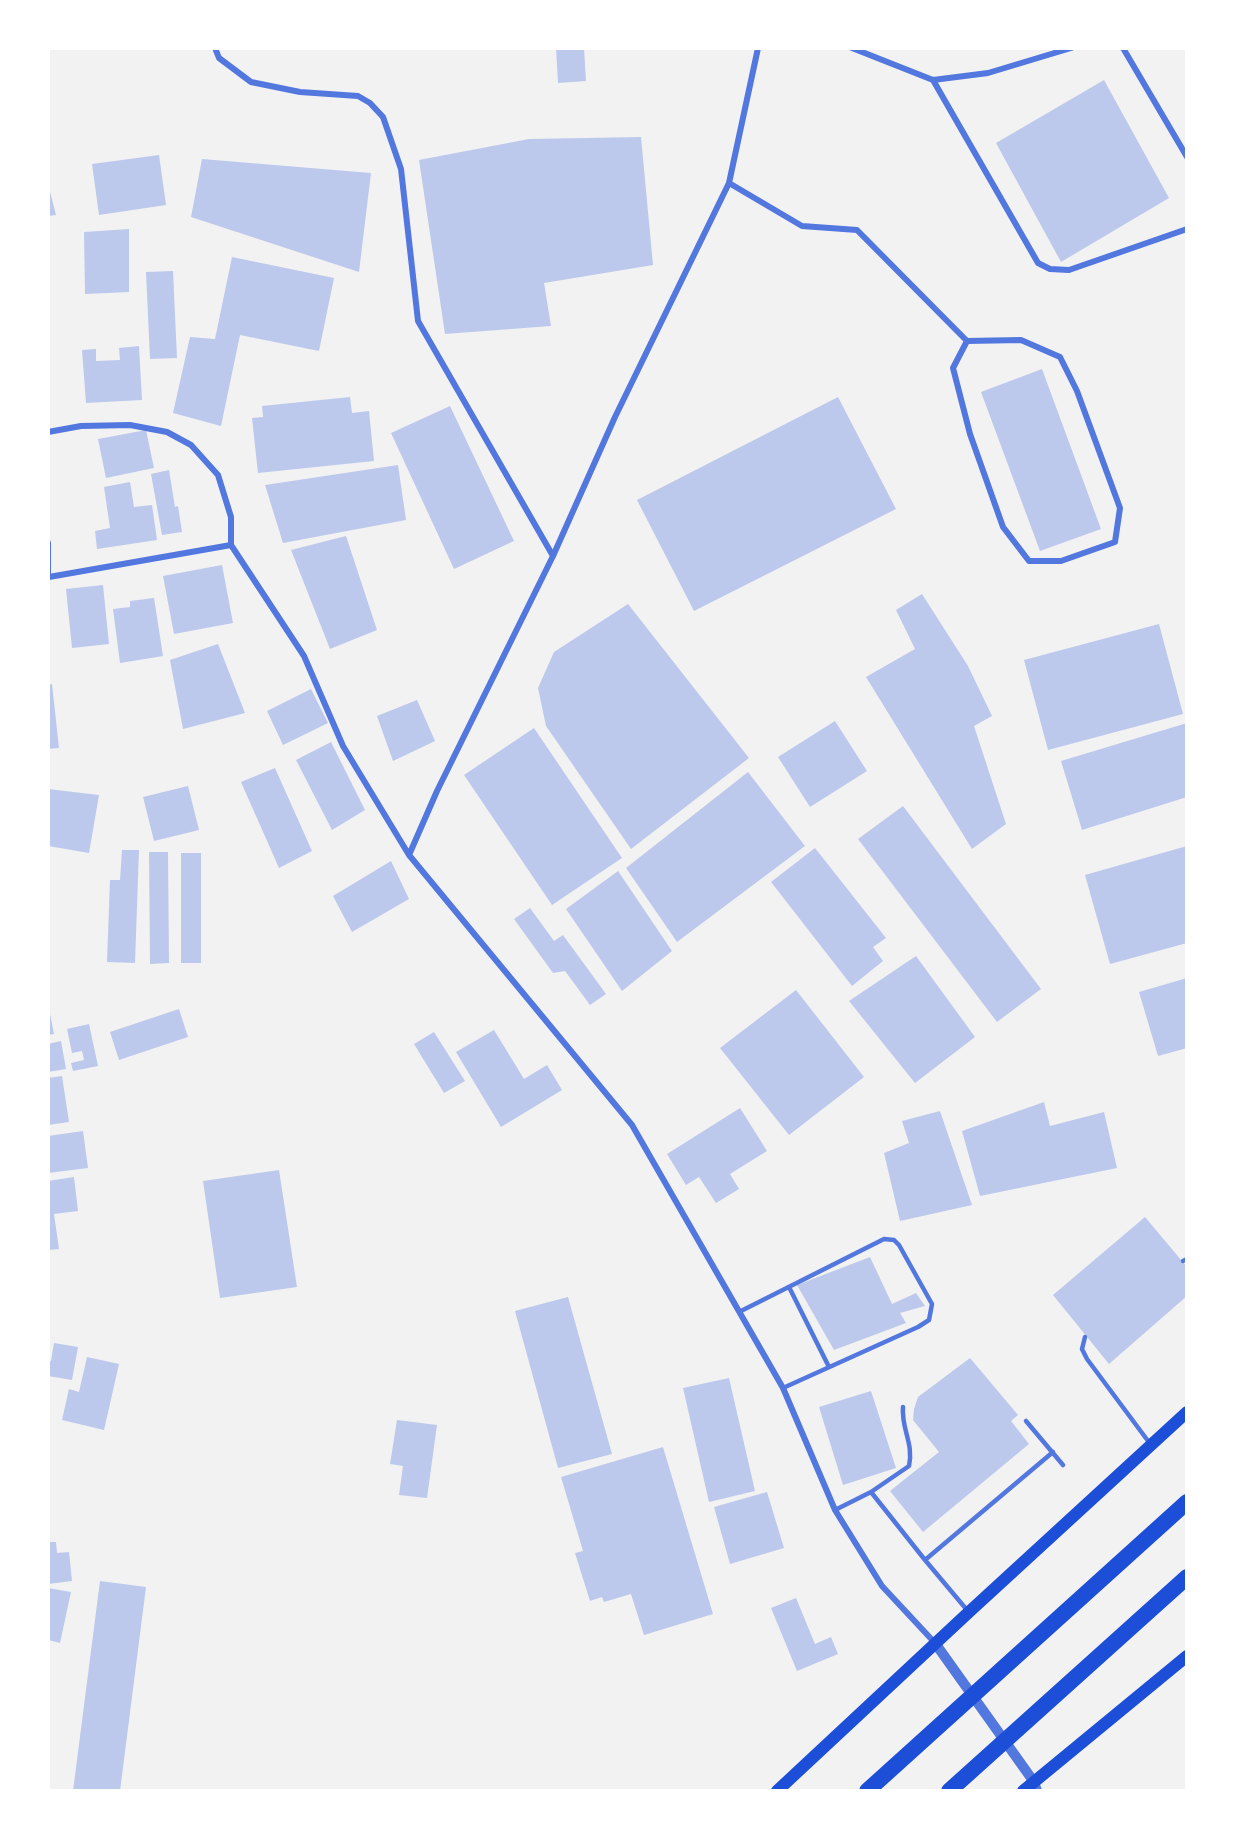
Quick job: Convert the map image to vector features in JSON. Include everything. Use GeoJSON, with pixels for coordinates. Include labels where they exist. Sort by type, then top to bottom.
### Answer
{"type":"FeatureCollection","features":[{"type":"Feature","properties":{"kind":"highway"},"geometry":{"type":"LineString","coordinates":[[867,1791],[1187,1502]]}},
{"type":"Feature","properties":{"kind":"highway"},"geometry":{"type":"LineString","coordinates":[[949,1791],[1187,1576]]}},
{"type":"Feature","properties":{"kind":"main road"},"geometry":{"type":"LineString","coordinates":[[777,1791],[1187,1413]]}},
{"type":"Feature","properties":{"kind":"main road"},"geometry":{"type":"LineString","coordinates":[[1023,1791],[1035,1787],[1187,1656]]}},
{"type":"Feature","properties":{"kind":"street"},"geometry":{"type":"LineString","coordinates":[[215,48],[219,58],[251,82],[300,92],[358,96],[370,102],[383,117],[401,168],[418,321],[553,556]]}},
{"type":"Feature","properties":{"kind":"street"},"geometry":{"type":"LineString","coordinates":[[409,855],[436,791],[553,556],[615,417],[729,183],[758,48]]}},
{"type":"Feature","properties":{"kind":"street"},"geometry":{"type":"LineString","coordinates":[[852,48],[933,80],[988,73],[1071,48]]}},
{"type":"Feature","properties":{"kind":"street"},"geometry":{"type":"LineString","coordinates":[[1123,48],[1187,158]]}},
{"type":"Feature","properties":{"kind":"street"},"geometry":{"type":"LineString","coordinates":[[933,80],[1038,263],[1050,269],[1069,270],[1184,231],[1187,236]]}},
{"type":"Feature","properties":{"kind":"street"},"geometry":{"type":"LineString","coordinates":[[729,183],[802,226],[857,231],[967,341],[1021,340],[1060,357],[1077,391],[1120,508],[1115,543],[1061,561],[1029,561],[1003,527],[970,434],[954,368],[967,341]]}},
{"type":"Feature","properties":{"kind":"street"},"geometry":{"type":"LineString","coordinates":[[48,432],[81,426],[130,425],[167,432],[191,445],[218,475],[231,516],[231,545],[304,656],[343,746],[409,855],[632,1125],[783,1388],[835,1510],[882,1586],[935,1643],[1035,1787]]}},
{"type":"Feature","properties":{"kind":"street"},"geometry":{"type":"LineString","coordinates":[[48,543],[49,577],[231,545]]}},
{"type":"Feature","properties":{"kind":"lane"},"geometry":{"type":"LineString","coordinates":[[739,1312],[884,1239],[894,1240],[900,1245],[932,1304],[929,1320],[783,1388]]}},
{"type":"Feature","properties":{"kind":"lane"},"geometry":{"type":"LineString","coordinates":[[789,1287],[829,1367]]}},
{"type":"Feature","properties":{"kind":"lane"},"geometry":{"type":"LineString","coordinates":[[1085,1337],[1082,1349],[1087,1359],[1151,1445]]}},
{"type":"Feature","properties":{"kind":"lane"},"geometry":{"type":"LineString","coordinates":[[835,1510],[871,1492],[909,1466],[912,1454],[902,1414],[903,1407]]}},
{"type":"Feature","properties":{"kind":"lane"},"geometry":{"type":"LineString","coordinates":[[1026,1421],[1063,1465]]}},
{"type":"Feature","properties":{"kind":"lane"},"geometry":{"type":"LineString","coordinates":[[925,1560],[1053,1452]]}},
{"type":"Feature","properties":{"kind":"lane"},"geometry":{"type":"LineString","coordinates":[[871,1492],[969,1612]]}},
{"type":"Feature","properties":{"kind":"building"},"geometry":{"type":"Polygon","coordinates":[[[556,48],[584,48],[586,81],[558,83],[556,48]]]}},
{"type":"Feature","properties":{"kind":"building"},"geometry":{"type":"Polygon","coordinates":[[[1104,80],[1169,198],[1061,262],[996,143],[1104,80]]]}},
{"type":"Feature","properties":{"kind":"building"},"geometry":{"type":"Polygon","coordinates":[[[641,137],[653,265],[544,283],[551,326],[445,334],[419,160],[529,139],[641,137]]]}},
{"type":"Feature","properties":{"kind":"building"},"geometry":{"type":"Polygon","coordinates":[[[159,155],[166,205],[99,215],[92,164],[159,155]]]}},
{"type":"Feature","properties":{"kind":"building"},"geometry":{"type":"Polygon","coordinates":[[[202,159],[371,173],[359,272],[191,217],[202,159]]]}},
{"type":"Feature","properties":{"kind":"building"},"geometry":{"type":"Polygon","coordinates":[[[48,184],[56,215],[48,216],[48,184]]]}},
{"type":"Feature","properties":{"kind":"building"},"geometry":{"type":"Polygon","coordinates":[[[129,229],[129,292],[85,294],[84,232],[129,229]]]}},
{"type":"Feature","properties":{"kind":"building"},"geometry":{"type":"Polygon","coordinates":[[[232,257],[334,278],[319,351],[240,335],[221,426],[173,413],[190,337],[215,339],[232,257]]]}},
{"type":"Feature","properties":{"kind":"building"},"geometry":{"type":"Polygon","coordinates":[[[173,271],[177,358],[150,359],[146,272],[173,271]]]}},
{"type":"Feature","properties":{"kind":"building"},"geometry":{"type":"Polygon","coordinates":[[[139,346],[142,400],[86,403],[82,350],[96,349],[96,361],[120,360],[119,348],[139,346]]]}},
{"type":"Feature","properties":{"kind":"building"},"geometry":{"type":"Polygon","coordinates":[[[1042,369],[1101,529],[1040,551],[981,392],[1042,369]]]}},
{"type":"Feature","properties":{"kind":"building"},"geometry":{"type":"Polygon","coordinates":[[[350,397],[352,413],[369,411],[374,461],[258,473],[252,418],[263,417],[262,406],[350,397]]]}},
{"type":"Feature","properties":{"kind":"building"},"geometry":{"type":"Polygon","coordinates":[[[838,397],[896,509],[694,611],[637,500],[838,397]]]}},
{"type":"Feature","properties":{"kind":"building"},"geometry":{"type":"Polygon","coordinates":[[[450,406],[514,541],[454,569],[391,433],[450,406]]]}},
{"type":"Feature","properties":{"kind":"building"},"geometry":{"type":"Polygon","coordinates":[[[146,430],[154,468],[106,478],[98,439],[146,430]]]}},
{"type":"Feature","properties":{"kind":"building"},"geometry":{"type":"Polygon","coordinates":[[[398,465],[406,520],[283,543],[265,485],[398,465]]]}},
{"type":"Feature","properties":{"kind":"building"},"geometry":{"type":"Polygon","coordinates":[[[169,470],[182,532],[162,535],[151,474],[169,470]]]}},
{"type":"Feature","properties":{"kind":"building"},"geometry":{"type":"Polygon","coordinates":[[[130,482],[134,507],[152,505],[157,540],[97,549],[95,531],[110,528],[104,487],[130,482]]]}},
{"type":"Feature","properties":{"kind":"building"},"geometry":{"type":"Polygon","coordinates":[[[346,536],[377,630],[330,649],[291,550],[346,536]]]}},
{"type":"Feature","properties":{"kind":"building"},"geometry":{"type":"Polygon","coordinates":[[[222,565],[233,623],[174,634],[163,576],[222,565]]]}},
{"type":"Feature","properties":{"kind":"building"},"geometry":{"type":"Polygon","coordinates":[[[103,585],[109,644],[72,648],[66,589],[103,585]]]}},
{"type":"Feature","properties":{"kind":"building"},"geometry":{"type":"Polygon","coordinates":[[[922,594],[968,666],[992,716],[974,726],[1006,824],[972,849],[866,677],[915,649],[896,610],[922,594]]]}},
{"type":"Feature","properties":{"kind":"building"},"geometry":{"type":"Polygon","coordinates":[[[154,598],[163,656],[120,663],[113,609],[130,607],[130,601],[154,598]]]}},
{"type":"Feature","properties":{"kind":"building"},"geometry":{"type":"Polygon","coordinates":[[[628,604],[749,758],[631,849],[546,726],[538,688],[554,652],[628,604]]]}},
{"type":"Feature","properties":{"kind":"building"},"geometry":{"type":"Polygon","coordinates":[[[1159,624],[1183,714],[1048,750],[1024,660],[1159,624]]]}},
{"type":"Feature","properties":{"kind":"building"},"geometry":{"type":"Polygon","coordinates":[[[218,644],[245,713],[183,729],[170,660],[218,644]]]}},
{"type":"Feature","properties":{"kind":"building"},"geometry":{"type":"Polygon","coordinates":[[[52,684],[59,748],[48,749],[48,685],[52,684]]]}},
{"type":"Feature","properties":{"kind":"building"},"geometry":{"type":"Polygon","coordinates":[[[311,689],[328,723],[283,745],[267,711],[311,689]]]}},
{"type":"Feature","properties":{"kind":"building"},"geometry":{"type":"Polygon","coordinates":[[[417,700],[435,741],[393,761],[377,716],[417,700]]]}},
{"type":"Feature","properties":{"kind":"building"},"geometry":{"type":"Polygon","coordinates":[[[835,721],[867,771],[810,807],[778,757],[835,721]]]}},
{"type":"Feature","properties":{"kind":"building"},"geometry":{"type":"Polygon","coordinates":[[[1187,723],[1187,797],[1082,830],[1061,761],[1187,723]]]}},
{"type":"Feature","properties":{"kind":"building"},"geometry":{"type":"Polygon","coordinates":[[[534,728],[622,858],[552,905],[464,775],[534,728]]]}},
{"type":"Feature","properties":{"kind":"building"},"geometry":{"type":"Polygon","coordinates":[[[331,742],[365,810],[332,830],[296,760],[331,742]]]}},
{"type":"Feature","properties":{"kind":"building"},"geometry":{"type":"Polygon","coordinates":[[[275,768],[312,851],[279,868],[241,782],[275,768]]]}},
{"type":"Feature","properties":{"kind":"building"},"geometry":{"type":"Polygon","coordinates":[[[748,772],[805,846],[677,942],[626,868],[748,772]]]}},
{"type":"Feature","properties":{"kind":"building"},"geometry":{"type":"Polygon","coordinates":[[[188,786],[199,830],[154,841],[143,797],[188,786]]]}},
{"type":"Feature","properties":{"kind":"building"},"geometry":{"type":"Polygon","coordinates":[[[48,789],[99,795],[89,853],[48,846],[48,789]]]}},
{"type":"Feature","properties":{"kind":"building"},"geometry":{"type":"Polygon","coordinates":[[[903,806],[1041,989],[997,1022],[858,839],[903,806]]]}},
{"type":"Feature","properties":{"kind":"building"},"geometry":{"type":"Polygon","coordinates":[[[1187,846],[1187,943],[1110,964],[1085,875],[1187,846]]]}},
{"type":"Feature","properties":{"kind":"building"},"geometry":{"type":"Polygon","coordinates":[[[815,848],[886,938],[873,947],[883,961],[852,986],[771,882],[815,848]]]}},
{"type":"Feature","properties":{"kind":"building"},"geometry":{"type":"Polygon","coordinates":[[[122,850],[139,850],[135,963],[107,962],[110,880],[120,880],[122,850]]]}},
{"type":"Feature","properties":{"kind":"building"},"geometry":{"type":"Polygon","coordinates":[[[149,852],[168,852],[169,963],[150,964],[149,852]]]}},
{"type":"Feature","properties":{"kind":"building"},"geometry":{"type":"Polygon","coordinates":[[[181,853],[201,853],[201,963],[181,963],[181,853]]]}},
{"type":"Feature","properties":{"kind":"building"},"geometry":{"type":"Polygon","coordinates":[[[391,861],[409,899],[352,932],[333,896],[391,861]]]}},
{"type":"Feature","properties":{"kind":"building"},"geometry":{"type":"Polygon","coordinates":[[[618,871],[672,951],[622,991],[566,909],[618,871]]]}},
{"type":"Feature","properties":{"kind":"building"},"geometry":{"type":"Polygon","coordinates":[[[530,908],[554,941],[563,935],[606,994],[590,1005],[565,971],[553,973],[514,919],[530,908]]]}},
{"type":"Feature","properties":{"kind":"building"},"geometry":{"type":"Polygon","coordinates":[[[916,956],[975,1037],[915,1083],[849,1001],[916,956]]]}},
{"type":"Feature","properties":{"kind":"building"},"geometry":{"type":"Polygon","coordinates":[[[1187,978],[1187,1048],[1158,1056],[1139,992],[1187,978]]]}},
{"type":"Feature","properties":{"kind":"building"},"geometry":{"type":"Polygon","coordinates":[[[796,990],[864,1077],[789,1135],[720,1048],[796,990]]]}},
{"type":"Feature","properties":{"kind":"building"},"geometry":{"type":"Polygon","coordinates":[[[48,1004],[54,1034],[48,1035],[48,1004]]]}},
{"type":"Feature","properties":{"kind":"building"},"geometry":{"type":"Polygon","coordinates":[[[179,1009],[188,1037],[119,1060],[110,1032],[179,1009]]]}},
{"type":"Feature","properties":{"kind":"building"},"geometry":{"type":"Polygon","coordinates":[[[89,1024],[98,1066],[73,1071],[71,1063],[84,1060],[82,1051],[72,1053],[67,1029],[89,1024]]]}},
{"type":"Feature","properties":{"kind":"building"},"geometry":{"type":"Polygon","coordinates":[[[494,1030],[524,1079],[547,1065],[562,1090],[501,1127],[456,1052],[494,1030]]]}},
{"type":"Feature","properties":{"kind":"building"},"geometry":{"type":"Polygon","coordinates":[[[434,1032],[465,1081],[444,1093],[414,1044],[434,1032]]]}},
{"type":"Feature","properties":{"kind":"building"},"geometry":{"type":"Polygon","coordinates":[[[61,1041],[66,1069],[48,1072],[48,1044],[61,1041]]]}},
{"type":"Feature","properties":{"kind":"building"},"geometry":{"type":"Polygon","coordinates":[[[62,1076],[69,1122],[48,1125],[48,1078],[62,1076]]]}},
{"type":"Feature","properties":{"kind":"building"},"geometry":{"type":"Polygon","coordinates":[[[1044,1102],[1050,1126],[1104,1112],[1117,1168],[980,1196],[962,1131],[1044,1102]]]}},
{"type":"Feature","properties":{"kind":"building"},"geometry":{"type":"Polygon","coordinates":[[[740,1108],[767,1151],[730,1174],[739,1189],[716,1203],[699,1177],[686,1185],[667,1154],[740,1108]]]}},
{"type":"Feature","properties":{"kind":"building"},"geometry":{"type":"Polygon","coordinates":[[[940,1111],[972,1205],[900,1221],[884,1153],[909,1143],[902,1121],[940,1111]]]}},
{"type":"Feature","properties":{"kind":"building"},"geometry":{"type":"Polygon","coordinates":[[[83,1131],[88,1168],[48,1173],[48,1136],[83,1131]]]}},
{"type":"Feature","properties":{"kind":"building"},"geometry":{"type":"Polygon","coordinates":[[[279,1170],[297,1287],[220,1298],[203,1181],[279,1170]]]}},
{"type":"Feature","properties":{"kind":"building"},"geometry":{"type":"Polygon","coordinates":[[[74,1177],[78,1211],[54,1214],[59,1249],[48,1250],[48,1181],[74,1177]]]}},
{"type":"Feature","properties":{"kind":"building"},"geometry":{"type":"Polygon","coordinates":[[[1145,1217],[1187,1267],[1187,1296],[1109,1364],[1053,1295],[1145,1217]]]}},
{"type":"Feature","properties":{"kind":"building"},"geometry":{"type":"Polygon","coordinates":[[[870,1257],[892,1304],[916,1293],[925,1306],[900,1313],[906,1323],[834,1350],[797,1285],[870,1257]]]}},
{"type":"Feature","properties":{"kind":"building"},"geometry":{"type":"Polygon","coordinates":[[[568,1297],[612,1454],[558,1468],[515,1311],[568,1297]]]}},
{"type":"Feature","properties":{"kind":"building"},"geometry":{"type":"Polygon","coordinates":[[[54,1343],[78,1347],[72,1380],[48,1376],[48,1361],[51,1361],[54,1343]]]}},
{"type":"Feature","properties":{"kind":"building"},"geometry":{"type":"Polygon","coordinates":[[[87,1357],[119,1364],[104,1430],[62,1420],[69,1389],[79,1392],[87,1357]]]}},
{"type":"Feature","properties":{"kind":"building"},"geometry":{"type":"Polygon","coordinates":[[[970,1358],[1018,1415],[1011,1421],[1029,1444],[923,1532],[890,1491],[939,1452],[913,1420],[918,1397],[970,1358]]]}},
{"type":"Feature","properties":{"kind":"building"},"geometry":{"type":"Polygon","coordinates":[[[729,1378],[755,1491],[709,1502],[683,1388],[729,1378]]]}},
{"type":"Feature","properties":{"kind":"building"},"geometry":{"type":"Polygon","coordinates":[[[871,1391],[896,1468],[843,1485],[819,1407],[871,1391]]]}},
{"type":"Feature","properties":{"kind":"building"},"geometry":{"type":"Polygon","coordinates":[[[397,1420],[437,1425],[427,1498],[399,1495],[403,1466],[390,1464],[397,1420]]]}},
{"type":"Feature","properties":{"kind":"building"},"geometry":{"type":"Polygon","coordinates":[[[663,1447],[713,1614],[644,1635],[631,1594],[604,1602],[602,1597],[590,1601],[575,1553],[583,1551],[561,1477],[663,1447]]]}},
{"type":"Feature","properties":{"kind":"building"},"geometry":{"type":"Polygon","coordinates":[[[767,1492],[784,1548],[730,1564],[714,1507],[767,1492]]]}},
{"type":"Feature","properties":{"kind":"building"},"geometry":{"type":"Polygon","coordinates":[[[48,1542],[56,1542],[57,1553],[69,1552],[72,1581],[48,1584],[48,1542]]]}},
{"type":"Feature","properties":{"kind":"building"},"geometry":{"type":"Polygon","coordinates":[[[100,1581],[146,1587],[120,1791],[73,1791],[100,1581]]]}},
{"type":"Feature","properties":{"kind":"building"},"geometry":{"type":"Polygon","coordinates":[[[48,1588],[71,1592],[60,1643],[48,1640],[48,1588]]]}},
{"type":"Feature","properties":{"kind":"building"},"geometry":{"type":"Polygon","coordinates":[[[796,1598],[815,1644],[831,1637],[838,1654],[797,1671],[771,1608],[796,1598]]]}}]}
